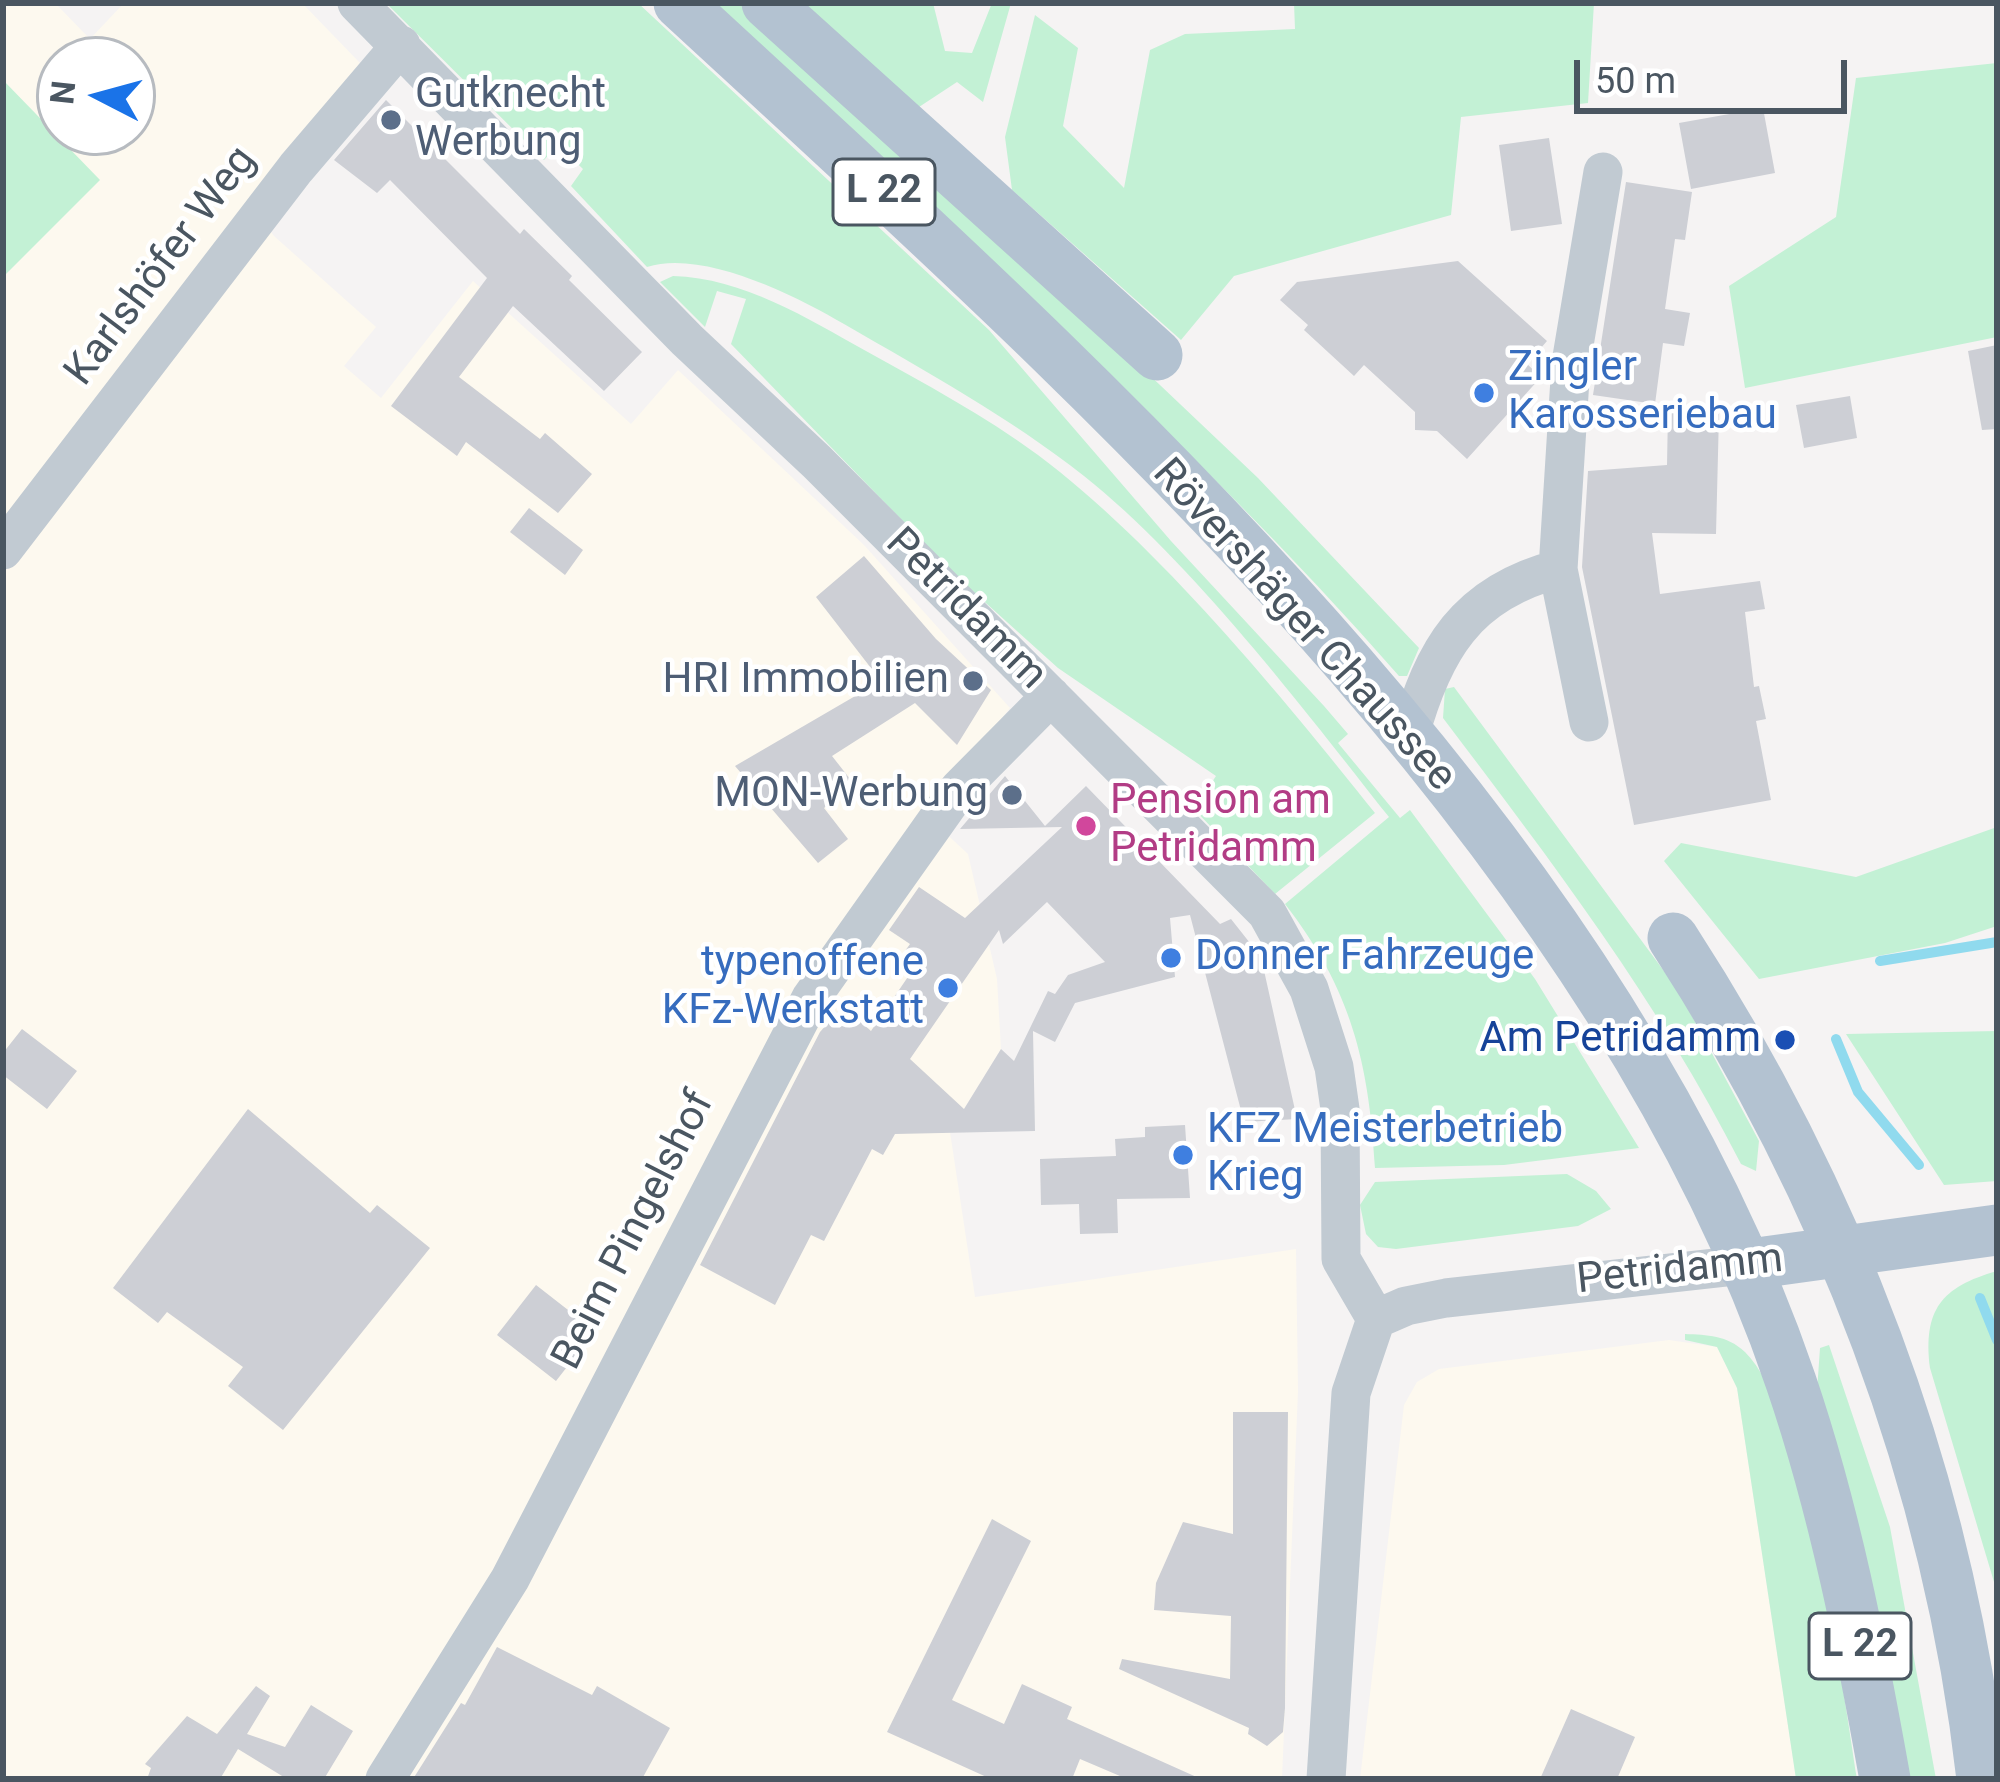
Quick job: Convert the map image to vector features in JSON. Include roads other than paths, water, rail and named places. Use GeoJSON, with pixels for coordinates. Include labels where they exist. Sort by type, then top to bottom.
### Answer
{"type":"FeatureCollection","features":[{"type":"Feature","properties":{"kind":"main road","name":"Rövershäger Chaussee"},"geometry":{"type":"LineString","coordinates":[[679,3],[1084,385],[1234,539],[1409,737],[1523,883],[1593,987],[1672,1120],[1743,1264],[1790,1380],[1830,1515],[1885,1779]]}},
{"type":"Feature","properties":{"kind":"main road","name":"L 22"},"geometry":{"type":"LineString","coordinates":[[767,3],[1157,355]]}},
{"type":"Feature","properties":{"kind":"main road","name":"L 22"},"geometry":{"type":"LineString","coordinates":[[1673,938],[1790,1136],[1844,1253],[1887,1364],[1932,1511],[1959,1632],[1982,1779]]}},
{"type":"Feature","properties":{"kind":"main road","name":"Petridamm"},"geometry":{"type":"LineString","coordinates":[[1743,1264],[1997,1230]]}},
{"type":"Feature","properties":{"kind":"street","name":"Petridamm"},"geometry":{"type":"LineString","coordinates":[[357,3],[687,340],[1237,880],[1290,947],[1334,1067],[1341,1259],[1376,1319],[1406,1306],[1446,1298],[1743,1264]]}},
{"type":"Feature","properties":{"kind":"street","name":"Karlshöfer Weg"},"geometry":{"type":"LineString","coordinates":[[3,550],[296,168],[401,45]]}},
{"type":"Feature","properties":{"kind":"street"},"geometry":{"type":"LineString","coordinates":[[1589,722],[1558,569],[1571,363],[1603,172]]}},
{"type":"Feature","properties":{"kind":"street"},"geometry":{"type":"LineString","coordinates":[[1409,737],[1423,686],[1447,644],[1479,604],[1521,579],[1558,569]]}},
{"type":"Feature","properties":{"kind":"street","name":"Beim Pingelshof"},"geometry":{"type":"LineString","coordinates":[[385,1779],[510,1580],[811,998],[959,789],[1051,697]]}},
{"type":"Feature","properties":{"kind":"street"},"geometry":{"type":"LineString","coordinates":[[1326,1779],[1351,1393],[1376,1319]]}},
{"type":"Feature","properties":{"kind":"waterway"},"geometry":{"type":"LineString","coordinates":[[1880,961],[1997,942]]}},
{"type":"Feature","properties":{"kind":"waterway"},"geometry":{"type":"LineString","coordinates":[[1836,1039],[1858,1092],[1919,1165]]}},
{"type":"Feature","properties":{"kind":"waterway"},"geometry":{"type":"LineString","coordinates":[[1980,1298],[1997,1340]]}},
{"type":"Feature","properties":{"kind":"place","name":"Gutknecht Werbung"},"geometry":{"type":"Point","coordinates":[391,120]}},
{"type":"Feature","properties":{"kind":"place","name":"Zingler Karosseriebau"},"geometry":{"type":"Point","coordinates":[1484,393]}},
{"type":"Feature","properties":{"kind":"place","name":"HRI Immobilien"},"geometry":{"type":"Point","coordinates":[973,681]}},
{"type":"Feature","properties":{"kind":"place","name":"MON-Werbung"},"geometry":{"type":"Point","coordinates":[1012,795]}},
{"type":"Feature","properties":{"kind":"place","name":"Pension am Petridamm"},"geometry":{"type":"Point","coordinates":[1086,826]}},
{"type":"Feature","properties":{"kind":"place","name":"Donner Fahrzeuge"},"geometry":{"type":"Point","coordinates":[1171,958]}},
{"type":"Feature","properties":{"kind":"place","name":"typenoffene KFz-Werkstatt"},"geometry":{"type":"Point","coordinates":[948,988]}},
{"type":"Feature","properties":{"kind":"place","name":"Am Petridamm"},"geometry":{"type":"Point","coordinates":[1785,1040]}},
{"type":"Feature","properties":{"kind":"place","name":"KFZ Meisterbetrieb Krieg"},"geometry":{"type":"Point","coordinates":[1183,1155]}}]}
